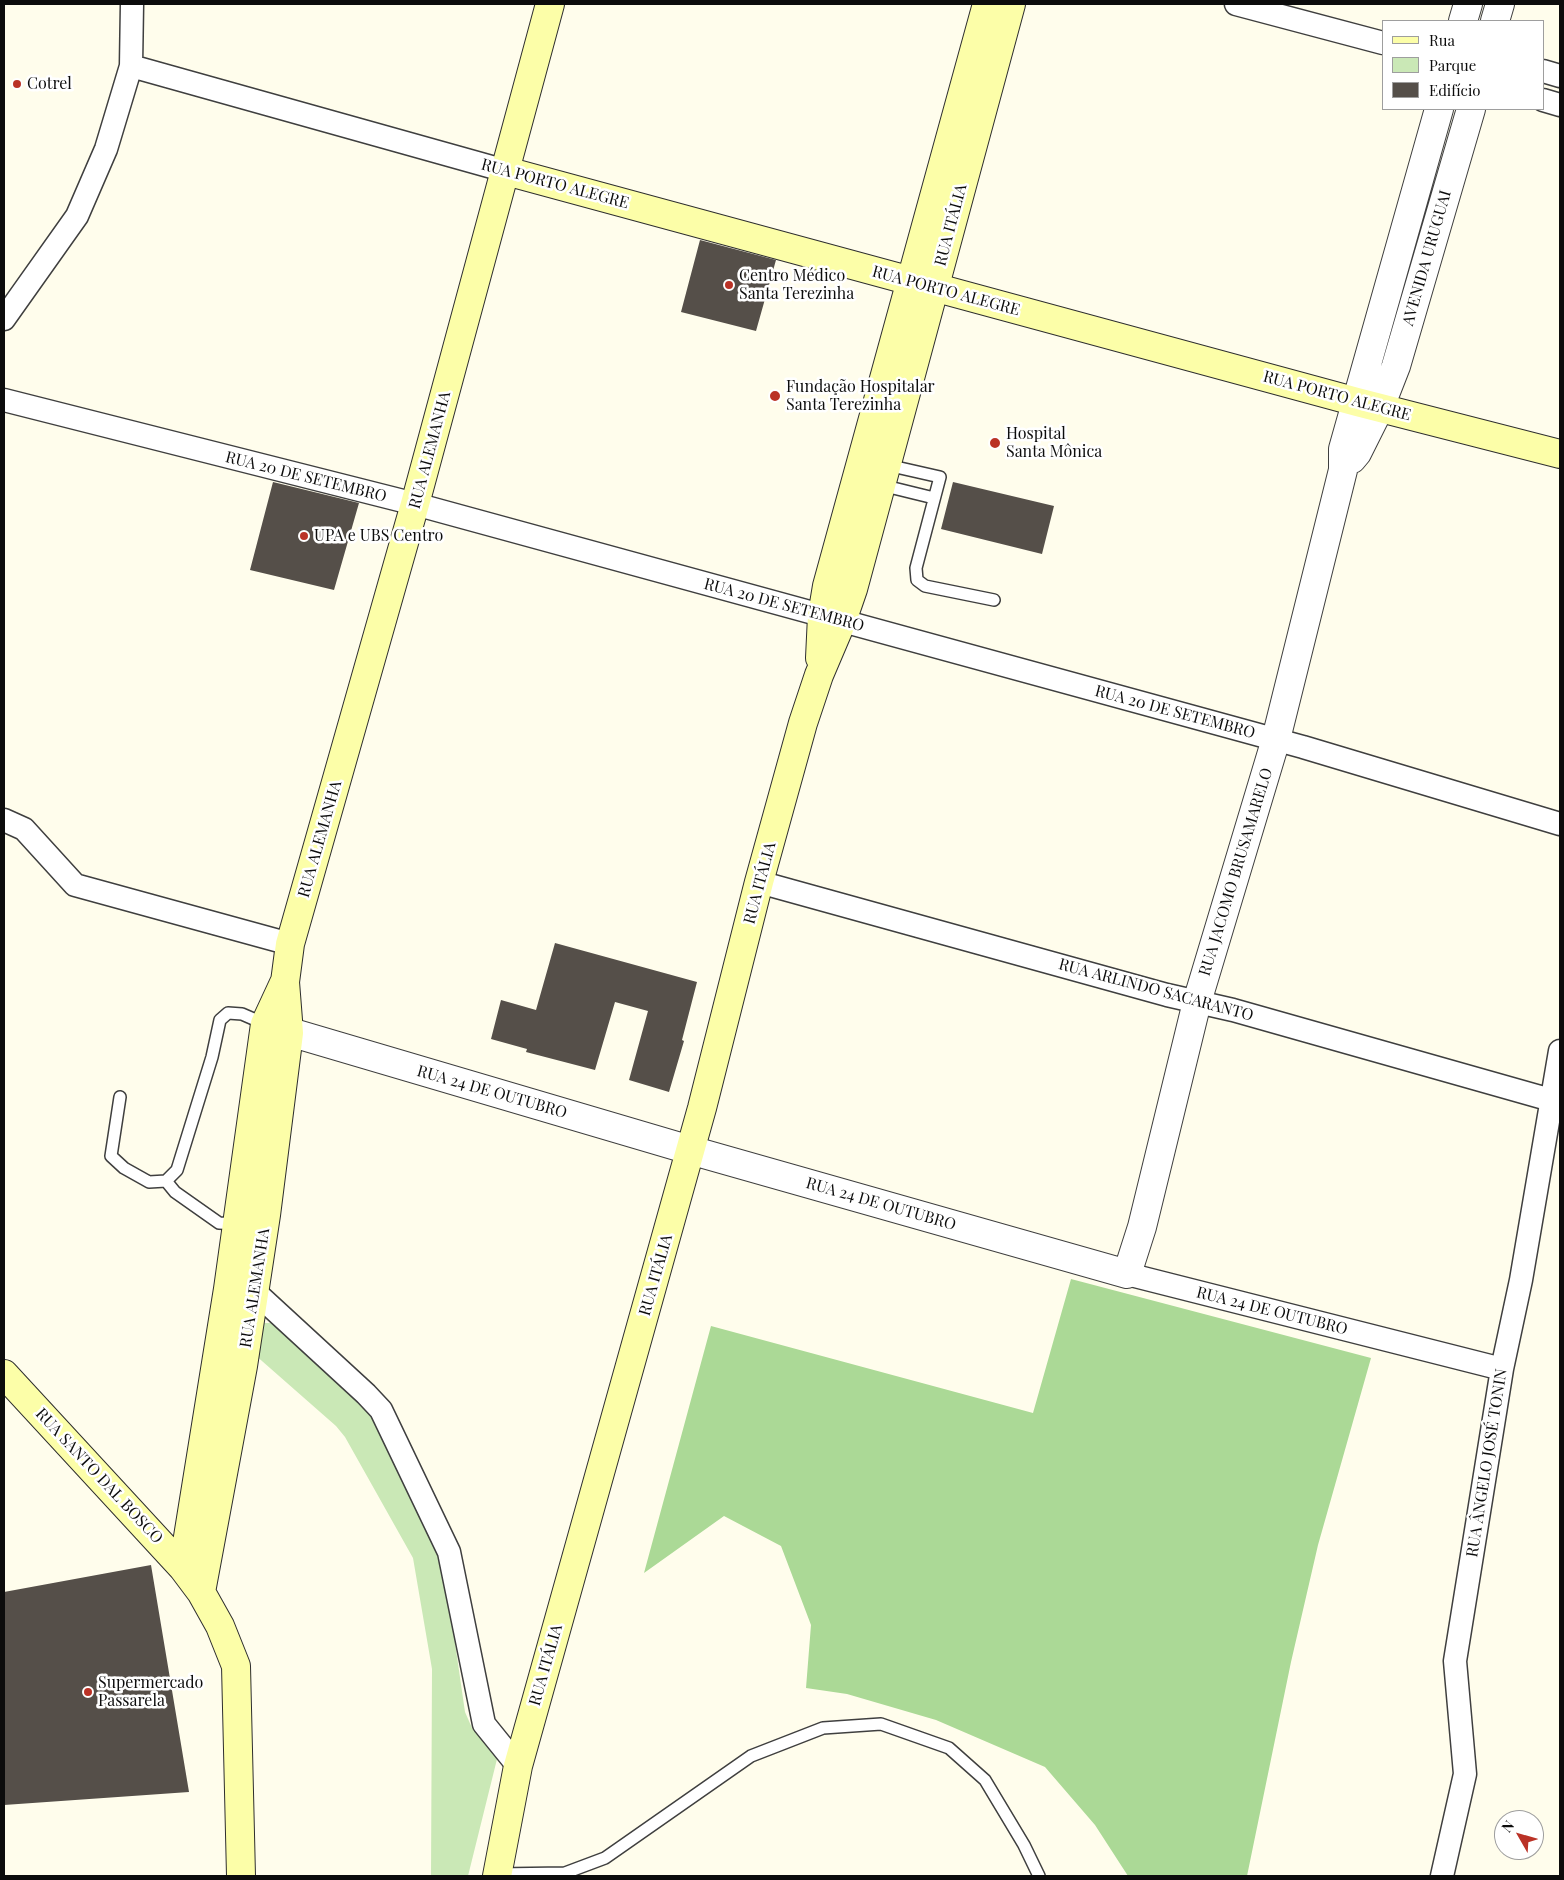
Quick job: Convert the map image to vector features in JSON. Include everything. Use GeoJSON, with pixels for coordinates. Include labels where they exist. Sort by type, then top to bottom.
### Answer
{"type":"FeatureCollection","features":[{"type":"Feature","properties":{"kind":"main road","name":"RUA ALEMANHA"},"geometry":{"type":"LineString","coordinates":[[192,1580],[236,1224],[277,1028],[290,944],[415,504],[550,4]]}},
{"type":"Feature","properties":{"kind":"main road","name":"RUA ITÁLIA"},"geometry":{"type":"LineString","coordinates":[[832,619],[854,589],[884,475],[922,284],[987,4]]}},
{"type":"Feature","properties":{"kind":"main road","name":"RUA ITÁLIA"},"geometry":{"type":"LineString","coordinates":[[497,1875],[518,1766],[690,1150],[759,882],[803,723],[819,674],[832,619],[827,586],[1011,4]]}},
{"type":"Feature","properties":{"kind":"main road","name":"RUA PORTO ALEGRE"},"geometry":{"type":"LineString","coordinates":[[506,171],[1560,454]]}},
{"type":"Feature","properties":{"kind":"main road","name":"RUA ALEMANHA"},"geometry":{"type":"LineString","coordinates":[[192,1580],[242,1366],[266,1215],[277,1028]]}},
{"type":"Feature","properties":{"kind":"main road","name":"RUA SANTO DAL BOSCO"},"geometry":{"type":"LineString","coordinates":[[4,1374],[192,1580],[220,1626],[236,1666],[240,1876]]}},
{"type":"Feature","properties":{"kind":"street"},"geometry":{"type":"LineString","coordinates":[[4,319],[77,216],[106,149],[131,66],[132,4]]}},
{"type":"Feature","properties":{"kind":"street"},"geometry":{"type":"LineString","coordinates":[[1236,4],[1382,43]]}},
{"type":"Feature","properties":{"kind":"street"},"geometry":{"type":"LineString","coordinates":[[1463,20],[1468,4]]}},
{"type":"Feature","properties":{"kind":"street"},"geometry":{"type":"LineString","coordinates":[[1496,20],[1500,4]]}},
{"type":"Feature","properties":{"kind":"street","name":"RUA PORTO ALEGRE"},"geometry":{"type":"LineString","coordinates":[[131,66],[506,171]]}},
{"type":"Feature","properties":{"kind":"street"},"geometry":{"type":"LineString","coordinates":[[1544,71],[1560,76]]}},
{"type":"Feature","properties":{"kind":"street"},"geometry":{"type":"LineString","coordinates":[[1544,100],[1560,105]]}},
{"type":"Feature","properties":{"kind":"street","name":"AVENIDA URUGUAI"},"geometry":{"type":"LineString","coordinates":[[1368,404],[1414,200],[1439,110]]}},
{"type":"Feature","properties":{"kind":"street","name":"AVENIDA URUGUAI"},"geometry":{"type":"LineString","coordinates":[[1368,404],[1396,366],[1470,110]]}},
{"type":"Feature","properties":{"kind":"street"},"geometry":{"type":"LineString","coordinates":[[1414,200],[1443,206]]}},
{"type":"Feature","properties":{"kind":"street","name":"RUA 20 DE SETEMBRO"},"geometry":{"type":"LineString","coordinates":[[4,400],[415,504],[1276,739],[1560,824]]}},
{"type":"Feature","properties":{"kind":"street","name":"RUA JACOMO BRUSAMARELO"},"geometry":{"type":"LineString","coordinates":[[1127,1274],[1142,1227],[1197,1002],[1276,739],[1343,470],[1343,449],[1368,404]]}},
{"type":"Feature","properties":{"kind":"street"},"geometry":{"type":"LineString","coordinates":[[4,820],[24,829],[75,885],[290,944]]}},
{"type":"Feature","properties":{"kind":"street","name":"RUA ARLINDO SACARANTO"},"geometry":{"type":"LineString","coordinates":[[759,882],[1158,992],[1262,1018],[1552,1100]]}},
{"type":"Feature","properties":{"kind":"street","name":"RUA 24 DE OUTUBRO"},"geometry":{"type":"LineString","coordinates":[[277,1028],[690,1150],[1127,1274],[1502,1369]]}},
{"type":"Feature","properties":{"kind":"street","name":"RUA ÂNGELO JOSÉ TONIN"},"geometry":{"type":"LineString","coordinates":[[1442,1876],[1465,1774],[1455,1661],[1502,1369],[1521,1280],[1560,1051]]}},
{"type":"Feature","properties":{"kind":"street"},"geometry":{"type":"LineString","coordinates":[[254,1291],[382,1410],[449,1552],[484,1724],[518,1766]]}},
{"type":"Feature","properties":{"kind":"lane"},"geometry":{"type":"LineString","coordinates":[[884,475],[940,477],[916,568],[917,580],[925,586],[994,600]]}},
{"type":"Feature","properties":{"kind":"lane"},"geometry":{"type":"LineString","coordinates":[[884,475],[934,498]]}},
{"type":"Feature","properties":{"kind":"lane"},"geometry":{"type":"LineString","coordinates":[[120,1096],[111,1156],[124,1168],[149,1182],[166,1181],[176,1170],[212,1057],[220,1020],[228,1013],[242,1014],[277,1028]]}},
{"type":"Feature","properties":{"kind":"lane"},"geometry":{"type":"LineString","coordinates":[[166,1181],[175,1192],[219,1222],[236,1224],[266,1215]]}},
{"type":"Feature","properties":{"kind":"lane"},"geometry":{"type":"LineString","coordinates":[[497,1875],[565,1873],[605,1858],[751,1756],[823,1728],[881,1724],[949,1748],[985,1780],[1024,1845],[1039,1876]]}},
{"type":"Feature","properties":{"kind":"green space"},"geometry":{"type":"Polygon","coordinates":[[[1071,1279],[1371,1358],[1318,1545],[1291,1662],[1247,1876],[1128,1876],[1095,1825],[1045,1767],[936,1720],[847,1694],[806,1688],[811,1625],[781,1546],[724,1516],[644,1573],[711,1326],[1033,1413],[1071,1279]]]}},
{"type":"Feature","properties":{"kind":"green space"},"geometry":{"type":"Polygon","coordinates":[[[264,1323],[271,1323],[366,1407],[374,1419],[444,1567],[465,1712],[472,1728],[484,1741],[499,1751],[468,1876],[431,1876],[432,1669],[413,1558],[345,1437],[336,1426],[254,1354],[264,1323]]]}},
{"type":"Feature","properties":{"kind":"building","name":"Centro Médico Santa Terezinha"},"geometry":{"type":"Polygon","coordinates":[[[700,240],[776,260],[756,331],[681,312],[700,240]]]}},
{"type":"Feature","properties":{"kind":"building","name":"UPA e UBS Centro"},"geometry":{"type":"Polygon","coordinates":[[[273,482],[359,503],[334,590],[250,570],[273,482]]]}},
{"type":"Feature","properties":{"kind":"building"},"geometry":{"type":"Polygon","coordinates":[[[953,482],[1054,506],[1042,554],[941,529],[953,482]]]}},
{"type":"Feature","properties":{"kind":"building"},"geometry":{"type":"Polygon","coordinates":[[[555,943],[697,982],[682,1040],[684,1041],[669,1092],[629,1080],[648,1011],[615,1002],[595,1070],[526,1052],[527,1049],[491,1039],[501,1000],[536,1010],[555,943]]]}},
{"type":"Feature","properties":{"kind":"building","name":"Supermercado Passarela"},"geometry":{"type":"Polygon","coordinates":[[[151,1565],[189,1792],[4,1805],[4,1592],[151,1565]]]}},
{"type":"Feature","properties":{"kind":"place","name":"Cotrel"},"geometry":{"type":"Point","coordinates":[17,84]}},
{"type":"Feature","properties":{"kind":"place","name":"Centro Médico Santa Terezinha"},"geometry":{"type":"Point","coordinates":[729,285]}},
{"type":"Feature","properties":{"kind":"place","name":"Fundação Hospitalar Santa Terezinha"},"geometry":{"type":"Point","coordinates":[775,396]}},
{"type":"Feature","properties":{"kind":"place","name":"Hospital Santa Mônica"},"geometry":{"type":"Point","coordinates":[995,443]}},
{"type":"Feature","properties":{"kind":"place","name":"UPA e UBS Centro"},"geometry":{"type":"Point","coordinates":[304,536]}},
{"type":"Feature","properties":{"kind":"place","name":"Supermercado Passarela"},"geometry":{"type":"Point","coordinates":[88,1692]}}]}
